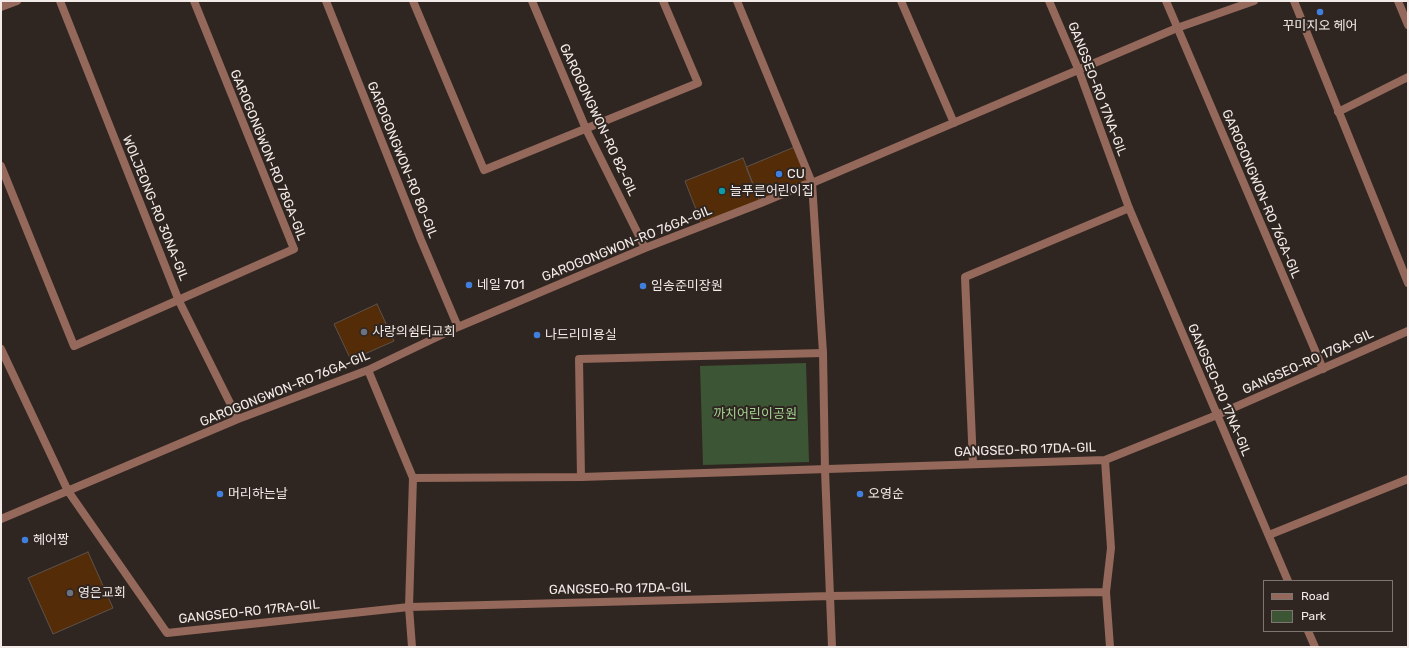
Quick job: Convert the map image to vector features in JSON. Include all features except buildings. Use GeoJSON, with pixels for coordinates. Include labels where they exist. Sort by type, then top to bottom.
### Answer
{"type":"FeatureCollection","features":[{"type":"Feature","properties":{"kind":"street"},"geometry":{"type":"LineString","coordinates":[[1,7],[17,1]]}},
{"type":"Feature","properties":{"kind":"street","name":"WOLJEONG-RO 30NA-GIL"},"geometry":{"type":"LineString","coordinates":[[60,1],[179,301],[238,419]]}},
{"type":"Feature","properties":{"kind":"street","name":"GAROGONGWON-RO 78GA-GIL"},"geometry":{"type":"LineString","coordinates":[[1,166],[74,346],[294,249],[194,1]]}},
{"type":"Feature","properties":{"kind":"street","name":"GAROGONGWON-RO 80-GIL"},"geometry":{"type":"LineString","coordinates":[[326,1],[421,240],[458,327]]}},
{"type":"Feature","properties":{"kind":"street"},"geometry":{"type":"LineString","coordinates":[[413,1],[484,170],[698,83],[664,1]]}},
{"type":"Feature","properties":{"kind":"street","name":"GAROGONGWON-RO 82-GIL"},"geometry":{"type":"LineString","coordinates":[[532,1],[586,129],[645,248]]}},
{"type":"Feature","properties":{"kind":"street"},"geometry":{"type":"LineString","coordinates":[[737,1],[812,183],[823,353],[825,470],[832,647]]}},
{"type":"Feature","properties":{"kind":"street"},"geometry":{"type":"LineString","coordinates":[[900,1],[954,123]]}},
{"type":"Feature","properties":{"kind":"street","name":"GANGSEO-RO 17NA-GIL"},"geometry":{"type":"LineString","coordinates":[[1049,1],[1079,70],[1128,208],[1288,580]]}},
{"type":"Feature","properties":{"kind":"street","name":"GAROGONGWON-RO 76GA-GIL"},"geometry":{"type":"LineString","coordinates":[[1166,1],[1323,369]]}},
{"type":"Feature","properties":{"kind":"street","name":"GAROGONGWON-RO 76GA-GIL"},"geometry":{"type":"LineString","coordinates":[[1,520],[238,419],[368,370],[458,327],[645,248],[761,203],[804,184],[812,183],[1177,28],[1254,1]]}},
{"type":"Feature","properties":{"kind":"street"},"geometry":{"type":"LineString","coordinates":[[1294,1],[1408,283]]}},
{"type":"Feature","properties":{"kind":"street"},"geometry":{"type":"LineString","coordinates":[[1398,1],[1408,25]]}},
{"type":"Feature","properties":{"kind":"street"},"geometry":{"type":"LineString","coordinates":[[1338,112],[1408,77]]}},
{"type":"Feature","properties":{"kind":"street"},"geometry":{"type":"LineString","coordinates":[[973,464],[965,277],[1128,208]]}},
{"type":"Feature","properties":{"kind":"street","name":"GANGSEO-RO 17GA-GIL"},"geometry":{"type":"LineString","coordinates":[[1217,415],[1408,331]]}},
{"type":"Feature","properties":{"kind":"street"},"geometry":{"type":"LineString","coordinates":[[1,349],[68,491]]}},
{"type":"Feature","properties":{"kind":"street"},"geometry":{"type":"LineString","coordinates":[[581,477],[579,359],[823,353]]}},
{"type":"Feature","properties":{"kind":"street"},"geometry":{"type":"LineString","coordinates":[[368,370],[413,478],[409,607],[412,647]]}},
{"type":"Feature","properties":{"kind":"street","name":"GANGSEO-RO 17DA-GIL"},"geometry":{"type":"LineString","coordinates":[[413,478],[581,477],[1105,460],[1217,415]]}},
{"type":"Feature","properties":{"kind":"street"},"geometry":{"type":"LineString","coordinates":[[1105,460],[1111,548],[1106,592],[1110,647]]}},
{"type":"Feature","properties":{"kind":"street"},"geometry":{"type":"LineString","coordinates":[[1269,535],[1408,479]]}},
{"type":"Feature","properties":{"kind":"street","name":"GANGSEO-RO 17RA-GIL"},"geometry":{"type":"LineString","coordinates":[[68,491],[167,633],[409,607]]}},
{"type":"Feature","properties":{"kind":"street","name":"GANGSEO-RO 17DA-GIL"},"geometry":{"type":"LineString","coordinates":[[409,607],[831,596],[1106,592]]}},
{"type":"Feature","properties":{"kind":"street"},"geometry":{"type":"LineString","coordinates":[[1308,632],[1314,647]]}},
{"type":"Feature","properties":{"kind":"green space","name":"까치어린이공원"},"geometry":{"type":"Polygon","coordinates":[[[806,363],[809,462],[703,465],[700,366],[806,363]]]}},
{"type":"Feature","properties":{"kind":"place","name":"꾸미지오 헤어"},"geometry":{"type":"Point","coordinates":[1320,12]}},
{"type":"Feature","properties":{"kind":"place","name":"CU"},"geometry":{"type":"Point","coordinates":[779,174]}},
{"type":"Feature","properties":{"kind":"place","name":"늘푸른어린이집"},"geometry":{"type":"Point","coordinates":[722,191]}},
{"type":"Feature","properties":{"kind":"place","name":"네일 701"},"geometry":{"type":"Point","coordinates":[469,285]}},
{"type":"Feature","properties":{"kind":"place","name":"임송준미장원"},"geometry":{"type":"Point","coordinates":[643,286]}},
{"type":"Feature","properties":{"kind":"place","name":"사랑의쉼터교회"},"geometry":{"type":"Point","coordinates":[364,332]}},
{"type":"Feature","properties":{"kind":"place","name":"나드리미용실"},"geometry":{"type":"Point","coordinates":[537,335]}},
{"type":"Feature","properties":{"kind":"place","name":"머리하는날"},"geometry":{"type":"Point","coordinates":[220,494]}},
{"type":"Feature","properties":{"kind":"place","name":"오영순"},"geometry":{"type":"Point","coordinates":[860,494]}},
{"type":"Feature","properties":{"kind":"place","name":"헤어짱"},"geometry":{"type":"Point","coordinates":[25,540]}},
{"type":"Feature","properties":{"kind":"place","name":"영은교회"},"geometry":{"type":"Point","coordinates":[70,593]}}]}
